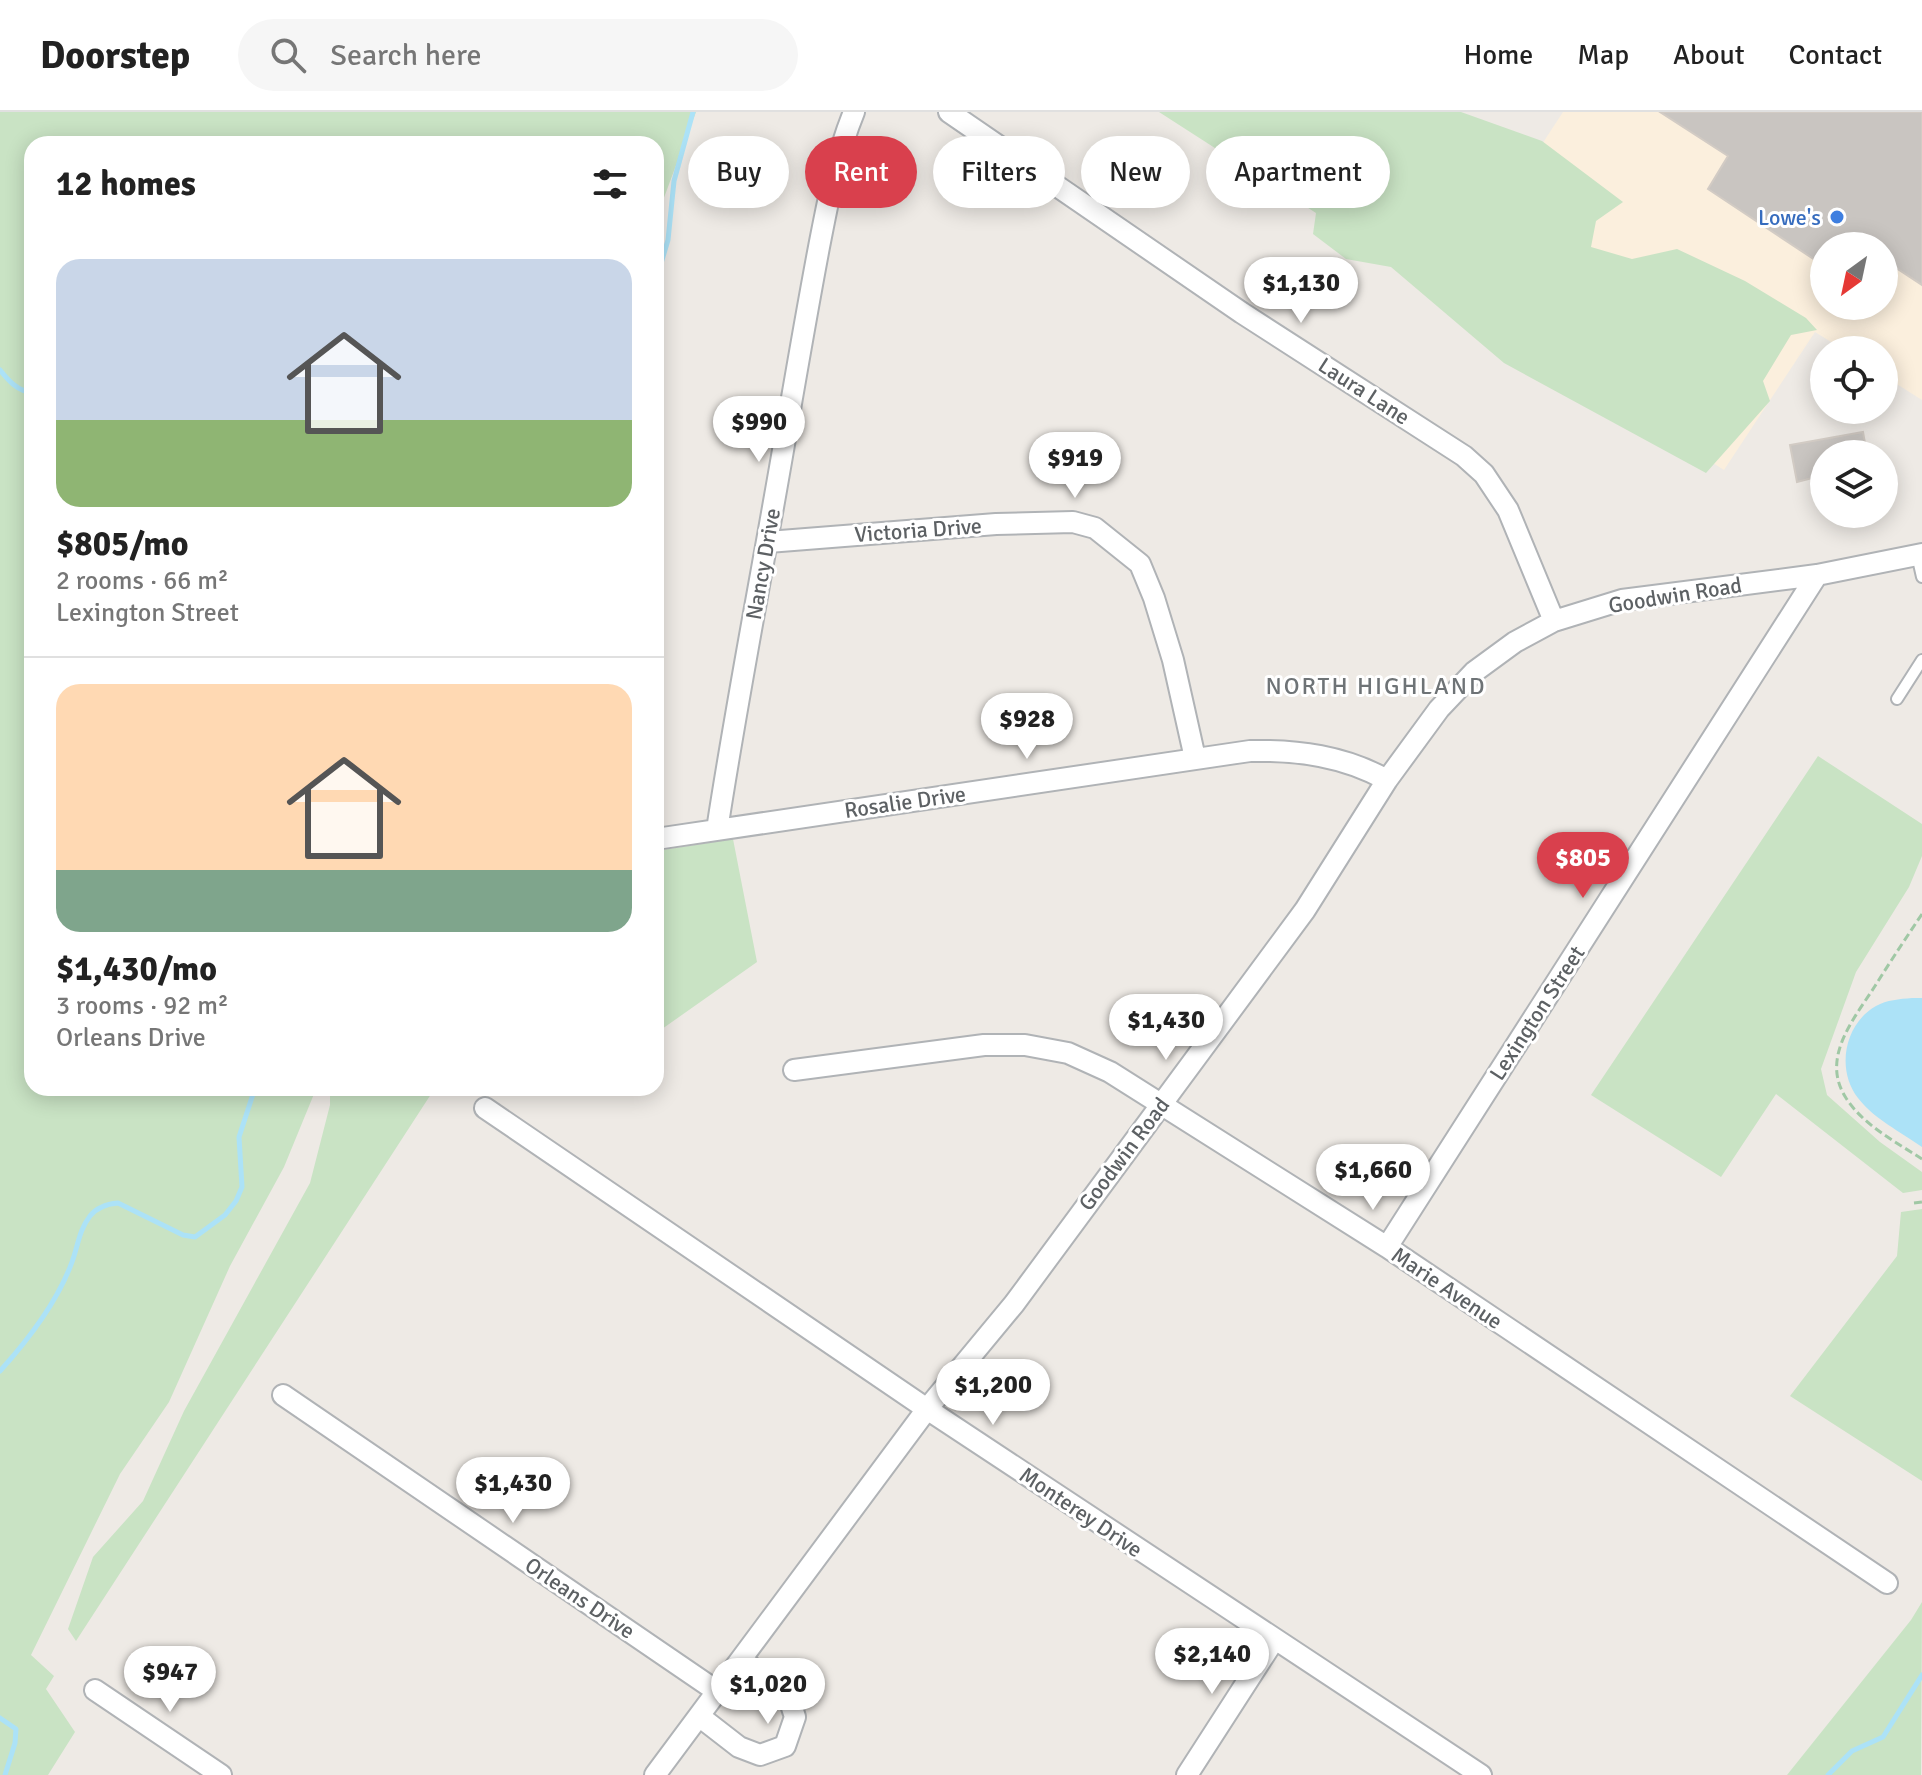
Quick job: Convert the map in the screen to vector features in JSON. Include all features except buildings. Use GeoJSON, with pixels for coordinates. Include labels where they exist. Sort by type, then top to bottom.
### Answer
{"type":"FeatureCollection","features":[{"type":"Feature","properties":{"kind":"street","name":"Nancy Drive"},"geometry":{"type":"LineString","coordinates":[[717,830],[830,186],[854,112]]}},
{"type":"Feature","properties":{"kind":"street","name":"Laura Lane"},"geometry":{"type":"LineString","coordinates":[[949,112],[1242,313],[1464,456],[1490,483],[1508,510],[1554,621]]}},
{"type":"Feature","properties":{"kind":"street","name":"Victoria Drive"},"geometry":{"type":"LineString","coordinates":[[768,542],[996,524],[1073,522],[1095,528],[1140,564],[1145,575],[1173,660],[1195,758]]}},
{"type":"Feature","properties":{"kind":"street","name":"Goodwin Road"},"geometry":{"type":"LineString","coordinates":[[655,1775],[927,1409],[1014,1304],[1305,910],[1387,780],[1439,709],[1474,672],[1515,642],[1554,621],[1622,600],[1817,575],[1920,554]]}},
{"type":"Feature","properties":{"kind":"street","name":"Lexington Street"},"geometry":{"type":"LineString","coordinates":[[1387,1247],[1817,575]]}},
{"type":"Feature","properties":{"kind":"street","name":"Rosalie Drive"},"geometry":{"type":"LineString","coordinates":[[664,838],[1250,751],[1287,750],[1325,756],[1364,767],[1387,780]]}},
{"type":"Feature","properties":{"kind":"street","name":"Marie Avenue"},"geometry":{"type":"LineString","coordinates":[[794,1070],[984,1045],[1025,1045],[1068,1053],[1110,1072],[1387,1247],[1887,1583]]}},
{"type":"Feature","properties":{"kind":"street","name":"Monterey Drive"},"geometry":{"type":"LineString","coordinates":[[485,1108],[927,1409],[1481,1775]]}},
{"type":"Feature","properties":{"kind":"street","name":"Orleans Drive"},"geometry":{"type":"LineString","coordinates":[[283,1395],[718,1692]]}},
{"type":"Feature","properties":{"kind":"street"},"geometry":{"type":"LineString","coordinates":[[1187,1775],[1274,1640]]}},
{"type":"Feature","properties":{"kind":"street"},"geometry":{"type":"LineString","coordinates":[[699,1716],[739,1747],[760,1755],[785,1746],[795,1717],[788,1695],[742,1660]]}},
{"type":"Feature","properties":{"kind":"street"},"geometry":{"type":"LineString","coordinates":[[95,1690],[221,1775]]}},
{"type":"Feature","properties":{"kind":"lane"},"geometry":{"type":"LineString","coordinates":[[1920,554],[1922,577]]}},
{"type":"Feature","properties":{"kind":"lane"},"geometry":{"type":"LineString","coordinates":[[1897,699],[1922,660]]}},
{"type":"Feature","properties":{"kind":"path"},"geometry":{"type":"LineString","coordinates":[[1922,914],[1852,1018],[1837,1060],[1840,1085],[1857,1111],[1922,1159]]}},
{"type":"Feature","properties":{"kind":"path"},"geometry":{"type":"LineString","coordinates":[[1914,1203],[1922,1202]]}},
{"type":"Feature","properties":{"kind":"shaded area"},"geometry":{"type":"Polygon","coordinates":[[[1563,112],[1922,112],[1922,400],[1898,385],[1898,336],[1821,336],[1815,332],[1724,470],[1444,294],[1563,112]]]}},
{"type":"Feature","properties":{"kind":"green space"},"geometry":{"type":"Polygon","coordinates":[[[0,112],[696,112],[664,198],[664,136],[24,136],[24,1096],[313,1096],[284,1167],[230,1266],[169,1402],[120,1474],[31,1655],[54,1676],[46,1689],[75,1732],[48,1775],[0,1775],[0,112]]]}},
{"type":"Feature","properties":{"kind":"green space"},"geometry":{"type":"Polygon","coordinates":[[[1159,112],[1461,112],[1542,141],[1623,202],[1596,221],[1591,247],[1632,259],[1677,249],[1745,281],[1806,318],[1817,330],[1791,335],[1763,381],[1770,401],[1706,473],[1504,363],[1391,267],[1346,259],[1313,234],[1316,213],[1308,208],[1390,208],[1390,136],[1206,136],[1206,142],[1159,112]]]}},
{"type":"Feature","properties":{"kind":"green space"},"geometry":{"type":"Polygon","coordinates":[[[1818,756],[1922,824],[1922,856],[1909,887],[1856,972],[1821,1069],[1827,1095],[1880,1142],[1922,1172],[1922,1190],[1903,1193],[1776,1094],[1721,1177],[1591,1095],[1818,756]]]}},
{"type":"Feature","properties":{"kind":"green space"},"geometry":{"type":"Polygon","coordinates":[[[733,839],[757,962],[664,1028],[664,850],[733,839]]]}},
{"type":"Feature","properties":{"kind":"green space"},"geometry":{"type":"Polygon","coordinates":[[[330,1096],[430,1096],[76,1641],[68,1629],[93,1557],[143,1501],[184,1411],[310,1183],[330,1096]]]}},
{"type":"Feature","properties":{"kind":"green space"},"geometry":{"type":"Polygon","coordinates":[[[1922,1209],[1922,1481],[1790,1396],[1897,1256],[1901,1212],[1922,1209]]]}},
{"type":"Feature","properties":{"kind":"green space"},"geometry":{"type":"Polygon","coordinates":[[[1922,1602],[1921,1775],[1787,1775],[1911,1620],[1922,1602]]]}},
{"type":"Feature","properties":{"kind":"water"},"geometry":{"type":"Polygon","coordinates":[[[1922,998],[1922,1147],[1864,1106],[1851,1087],[1846,1061],[1850,1036],[1865,1014],[1884,1002],[1922,998]]]}},
{"type":"Feature","properties":{"kind":"waterway"},"geometry":{"type":"LineString","coordinates":[[664,253],[674,181],[693,112]]}},
{"type":"Feature","properties":{"kind":"waterway"},"geometry":{"type":"LineString","coordinates":[[0,370],[24,390]]}},
{"type":"Feature","properties":{"kind":"waterway"},"geometry":{"type":"LineString","coordinates":[[0,1371],[50,1306],[66,1277],[83,1227],[96,1210],[118,1203],[183,1235],[195,1237],[225,1215],[242,1187],[239,1137],[252,1096]]}},
{"type":"Feature","properties":{"kind":"waterway"},"geometry":{"type":"LineString","coordinates":[[1828,1775],[1852,1751],[1883,1737],[1922,1675]]}},
{"type":"Feature","properties":{"kind":"waterway"},"geometry":{"type":"LineString","coordinates":[[0,1718],[16,1729],[5,1775]]}},
{"type":"Feature","properties":{"kind":"place","name":"Lowe's"},"geometry":{"type":"Point","coordinates":[1837,217]}},
{"type":"Feature","properties":{"kind":"district","name":"NORTH HIGHLAND"},"geometry":{"type":"Point","coordinates":[1376,686]}}]}
